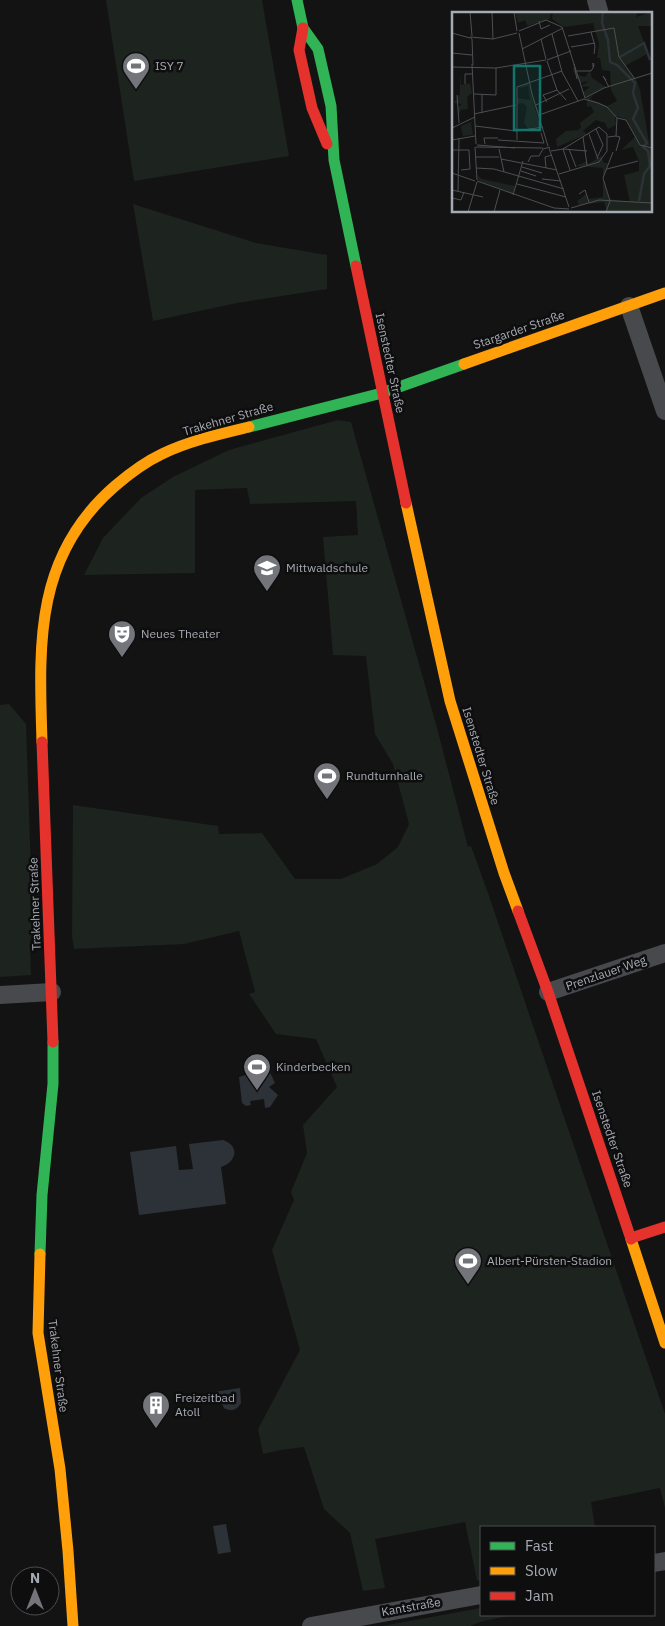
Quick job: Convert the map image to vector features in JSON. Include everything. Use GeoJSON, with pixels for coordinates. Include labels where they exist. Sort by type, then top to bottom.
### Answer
{"type":"FeatureCollection","features":[{"type":"Feature","properties":{"kind":"street","name":"Isenstedter Straße"},"geometry":{"type":"LineString","coordinates":[[297,0],[303,28],[299,50],[312,108],[334,160]]}},
{"type":"Feature","properties":{"kind":"street","name":"Isenstedter Straße"},"geometry":{"type":"LineString","coordinates":[[303,28],[318,49],[330,106],[334,160],[382,393],[450,700],[504,873],[548,992],[665,1342]]}},
{"type":"Feature","properties":{"kind":"street","name":"Stargarder Straße"},"geometry":{"type":"LineString","coordinates":[[382,393],[665,293]]}},
{"type":"Feature","properties":{"kind":"street"},"geometry":{"type":"LineString","coordinates":[[628,306],[665,411]]}},
{"type":"Feature","properties":{"kind":"street","name":"Trakehner Straße"},"geometry":{"type":"LineString","coordinates":[[73,1626],[60,1469],[38,1333],[42,1195],[53,1084],[52,992],[40,678],[43,631],[50,589],[59,560],[73,533],[98,502],[132,472],[161,454],[204,438],[382,393]]}},
{"type":"Feature","properties":{"kind":"street","name":"Prenzlauer Weg"},"geometry":{"type":"LineString","coordinates":[[548,992],[665,954]]}},
{"type":"Feature","properties":{"kind":"street"},"geometry":{"type":"LineString","coordinates":[[0,995],[52,992]]}},
{"type":"Feature","properties":{"kind":"street"},"geometry":{"type":"LineString","coordinates":[[631,1238],[665,1227]]}},
{"type":"Feature","properties":{"kind":"street","name":"Kantstraße"},"geometry":{"type":"LineString","coordinates":[[311,1626],[480,1595]]}},
{"type":"Feature","properties":{"kind":"shaded area"},"geometry":{"type":"Polygon","coordinates":[[[106,0],[262,0],[289,156],[134,181],[106,0]]]}},
{"type":"Feature","properties":{"kind":"shaded area"},"geometry":{"type":"Polygon","coordinates":[[[133,204],[256,243],[327,255],[327,289],[237,303],[153,321],[133,204]]]}},
{"type":"Feature","properties":{"kind":"shaded area"},"geometry":{"type":"Polygon","coordinates":[[[338,420],[351,422],[437,728],[468,847],[471,846],[488,893],[665,1414],[665,1508],[660,1488],[591,1502],[595,1526],[480,1526],[480,1580],[477,1581],[465,1522],[375,1539],[385,1588],[363,1591],[350,1533],[324,1509],[304,1447],[263,1454],[258,1429],[300,1350],[272,1250],[294,1200],[291,1192],[307,1153],[303,1125],[337,1087],[316,1039],[276,1034],[249,994],[255,992],[239,931],[184,944],[74,949],[72,936],[73,805],[218,826],[219,834],[262,833],[295,879],[341,879],[377,864],[398,847],[409,824],[393,764],[375,734],[366,656],[333,655],[323,537],[358,535],[356,501],[250,504],[247,488],[195,490],[195,573],[84,575],[103,538],[141,498],[173,477],[229,450],[338,420]]]}},
{"type":"Feature","properties":{"kind":"shaded area"},"geometry":{"type":"Polygon","coordinates":[[[9,704],[26,724],[33,930],[30,941],[31,975],[0,977],[0,705],[9,704]]]}},
{"type":"Feature","properties":{"kind":"shaded area","name":"Kinderbecken"},"geometry":{"type":"Polygon","coordinates":[[[268,1068],[275,1083],[269,1087],[278,1095],[270,1107],[265,1108],[264,1099],[250,1101],[251,1105],[246,1106],[242,1103],[239,1077],[268,1068]]]}},
{"type":"Feature","properties":{"kind":"shaded area"},"geometry":{"type":"Polygon","coordinates":[[[223,1140],[232,1146],[234,1150],[233,1158],[230,1162],[221,1167],[226,1204],[139,1215],[130,1152],[176,1146],[179,1170],[193,1169],[189,1144],[223,1140]]]}},
{"type":"Feature","properties":{"kind":"shaded area"},"geometry":{"type":"Polygon","coordinates":[[[240,1388],[241,1403],[234,1410],[224,1408],[220,1400],[216,1399],[214,1392],[240,1388]]]}},
{"type":"Feature","properties":{"kind":"shaded area"},"geometry":{"type":"Polygon","coordinates":[[[226,1524],[231,1552],[218,1554],[213,1526],[226,1524]]]}},
{"type":"Feature","properties":{"kind":"shaded area"},"geometry":{"type":"Polygon","coordinates":[[[480,1608],[480,1616],[509,1616],[483,1621],[470,1626],[382,1626],[480,1608]]]}},
{"type":"Feature","properties":{"kind":"traffic: fast"},"geometry":{"type":"LineString","coordinates":[[297,0],[303,28],[318,49],[331,106],[334,160],[356,266]]}},
{"type":"Feature","properties":{"kind":"traffic: fast"},"geometry":{"type":"LineString","coordinates":[[249,427],[382,393],[464,364]]}},
{"type":"Feature","properties":{"kind":"traffic: fast"},"geometry":{"type":"LineString","coordinates":[[40,1254],[42,1195],[53,1084],[53,1042]]}},
{"type":"Feature","properties":{"kind":"traffic: slow"},"geometry":{"type":"LineString","coordinates":[[464,364],[665,293]]}},
{"type":"Feature","properties":{"kind":"traffic: slow"},"geometry":{"type":"LineString","coordinates":[[42,742],[42,636],[47,604],[56,572],[69,542],[88,513],[115,486],[143,464],[183,445],[249,427]]}},
{"type":"Feature","properties":{"kind":"traffic: slow"},"geometry":{"type":"LineString","coordinates":[[406,503],[450,701],[504,873],[518,911]]}},
{"type":"Feature","properties":{"kind":"traffic: slow"},"geometry":{"type":"LineString","coordinates":[[631,1239],[665,1343]]}},
{"type":"Feature","properties":{"kind":"traffic: slow"},"geometry":{"type":"LineString","coordinates":[[40,1254],[38,1333],[60,1469],[73,1626]]}},
{"type":"Feature","properties":{"kind":"traffic: jam"},"geometry":{"type":"LineString","coordinates":[[303,28],[299,50],[312,108],[327,144]]}},
{"type":"Feature","properties":{"kind":"traffic: jam"},"geometry":{"type":"LineString","coordinates":[[356,266],[406,503]]}},
{"type":"Feature","properties":{"kind":"traffic: jam"},"geometry":{"type":"LineString","coordinates":[[42,742],[53,1042]]}},
{"type":"Feature","properties":{"kind":"traffic: jam"},"geometry":{"type":"LineString","coordinates":[[518,911],[548,992],[631,1239]]}},
{"type":"Feature","properties":{"kind":"traffic: jam"},"geometry":{"type":"LineString","coordinates":[[631,1238],[665,1227]]}},
{"type":"Feature","properties":{"kind":"place","name":"ISY 7"},"geometry":{"type":"Point","coordinates":[136,90]}},
{"type":"Feature","properties":{"kind":"place","name":"Mittwaldschule"},"geometry":{"type":"Point","coordinates":[267,592]}},
{"type":"Feature","properties":{"kind":"place","name":"Neues Theater"},"geometry":{"type":"Point","coordinates":[122,658]}},
{"type":"Feature","properties":{"kind":"place","name":"Rundturnhalle"},"geometry":{"type":"Point","coordinates":[327,800]}},
{"type":"Feature","properties":{"kind":"place","name":"Kinderbecken"},"geometry":{"type":"Point","coordinates":[257,1091]}},
{"type":"Feature","properties":{"kind":"place","name":"Albert-Pürsten-Stadion"},"geometry":{"type":"Point","coordinates":[468,1285]}},
{"type":"Feature","properties":{"kind":"place","name":"Freizeitbad Atoll"},"geometry":{"type":"Point","coordinates":[156,1429]}}]}
